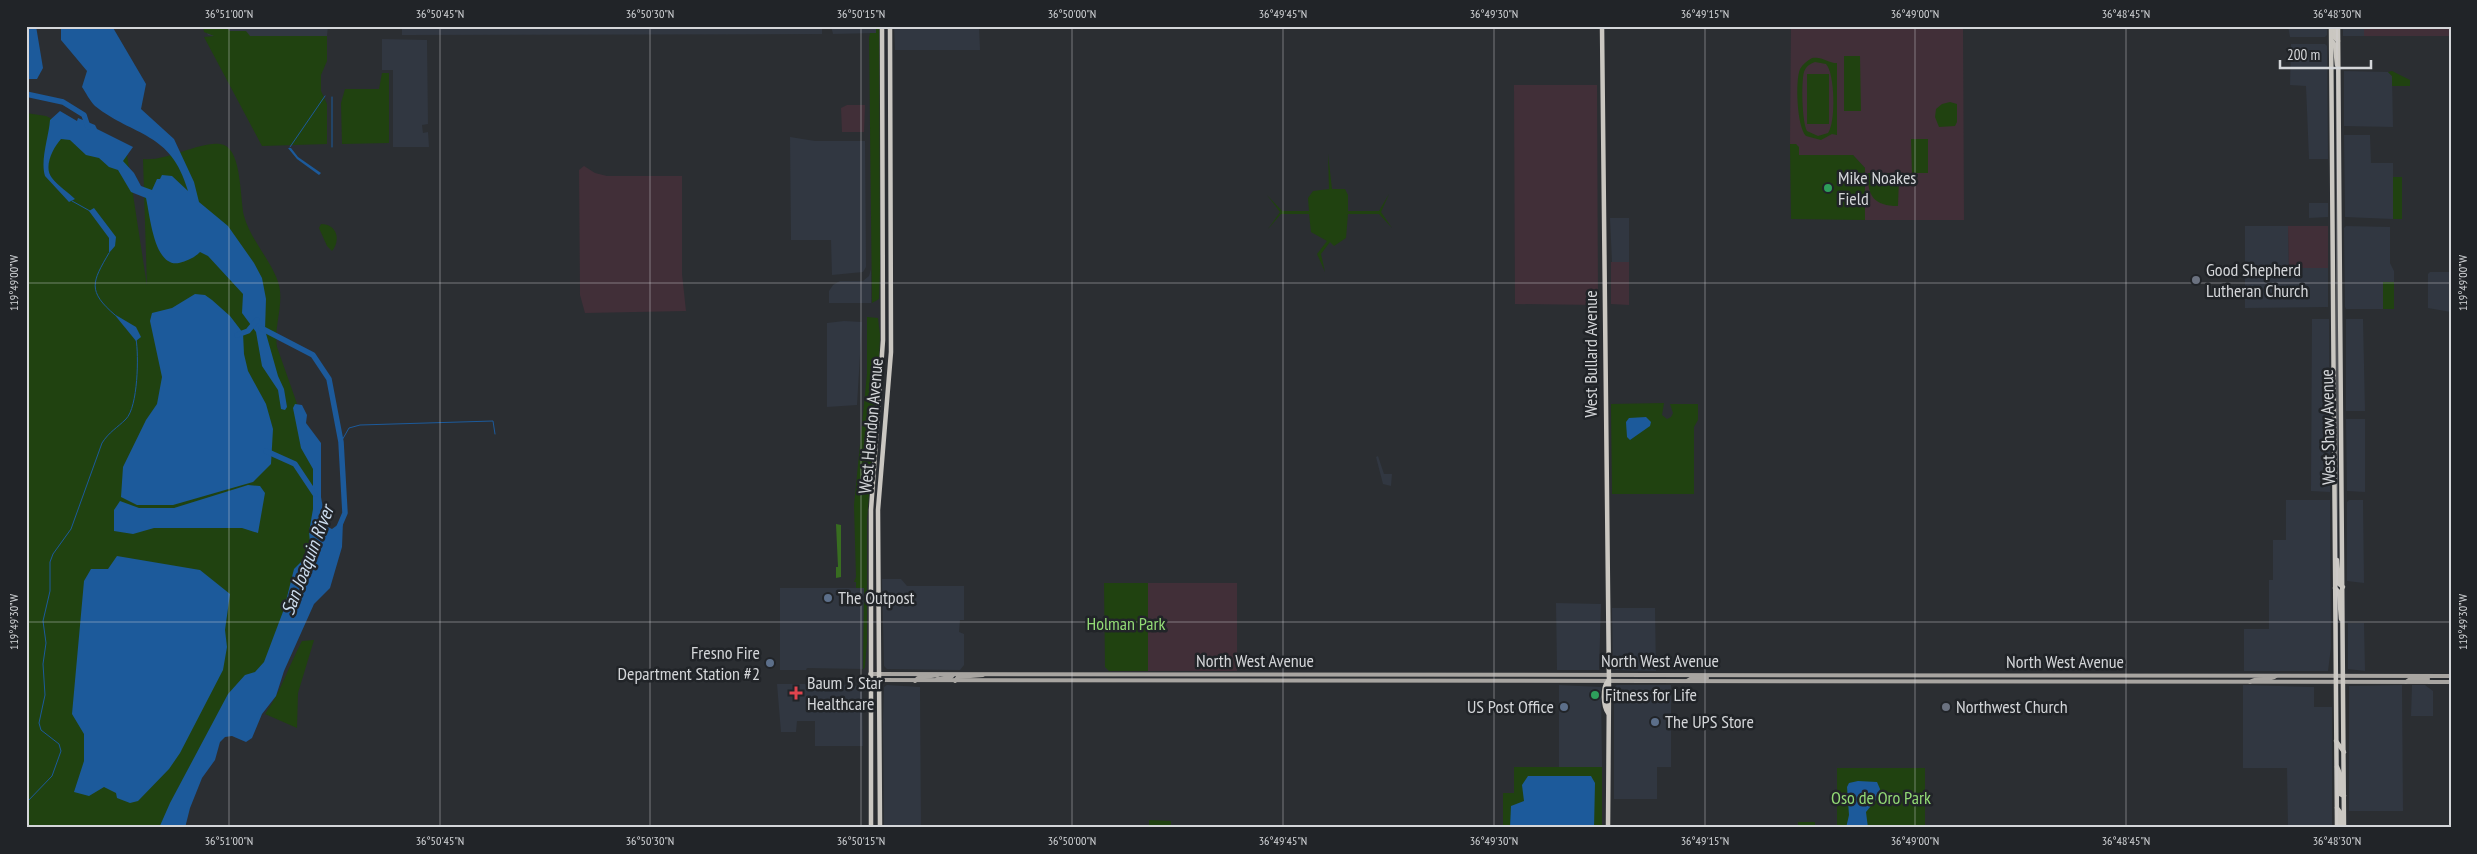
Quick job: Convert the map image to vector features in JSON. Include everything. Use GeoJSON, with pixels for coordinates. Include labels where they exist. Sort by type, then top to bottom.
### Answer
{"type":"FeatureCollection","features":[{"type":"Feature","properties":{"kind":"main road","name":"West Herndon Avenue"},"geometry":{"type":"LineString","coordinates":[[871,828],[871,494],[883,340],[882,26]]}},
{"type":"Feature","properties":{"kind":"main road","name":"West Herndon Avenue"},"geometry":{"type":"LineString","coordinates":[[880,828],[878,498],[891,352],[890,26]]}},
{"type":"Feature","properties":{"kind":"main road","name":"West Bullard Avenue"},"geometry":{"type":"LineString","coordinates":[[1602,26],[1608,675],[1608,681],[1605,685],[1605,708],[1608,713],[1608,828]]}},
{"type":"Feature","properties":{"kind":"main road","name":"West Shaw Avenue"},"geometry":{"type":"LineString","coordinates":[[2333,26],[2331,41],[2336,763],[2337,808],[2340,812],[2338,828]]}},
{"type":"Feature","properties":{"kind":"main road"},"geometry":{"type":"LineString","coordinates":[[2333,26],[2335,38],[2338,41]]}},
{"type":"Feature","properties":{"kind":"main road","name":"West Shaw Avenue"},"geometry":{"type":"LineString","coordinates":[[2338,26],[2344,828]]}},
{"type":"Feature","properties":{"kind":"main road"},"geometry":{"type":"LineString","coordinates":[[2331,41],[2335,45],[2339,71]]}},
{"type":"Feature","properties":{"kind":"main road"},"geometry":{"type":"LineString","coordinates":[[2335,557],[2338,566],[2339,584],[2343,587]]}},
{"type":"Feature","properties":{"kind":"main road"},"geometry":{"type":"LineString","coordinates":[[2335,588],[2339,592],[2339,611],[2343,626]]}},
{"type":"Feature","properties":{"kind":"main road","name":"North West Avenue"},"geometry":{"type":"LineString","coordinates":[[870,674],[2451,676]]}},
{"type":"Feature","properties":{"kind":"main road"},"geometry":{"type":"LineString","coordinates":[[915,681],[918,678],[941,674]]}},
{"type":"Feature","properties":{"kind":"main road"},"geometry":{"type":"LineString","coordinates":[[932,681],[951,677],[953,674]]}},
{"type":"Feature","properties":{"kind":"main road"},"geometry":{"type":"LineString","coordinates":[[955,681],[958,677],[979,677],[984,674]]}},
{"type":"Feature","properties":{"kind":"main road"},"geometry":{"type":"LineString","coordinates":[[1688,682],[1692,678],[1742,675]]}},
{"type":"Feature","properties":{"kind":"main road"},"geometry":{"type":"LineString","coordinates":[[2193,681],[2224,676]]}},
{"type":"Feature","properties":{"kind":"main road"},"geometry":{"type":"LineString","coordinates":[[2250,682],[2254,679],[2274,678],[2276,676]]}},
{"type":"Feature","properties":{"kind":"main road"},"geometry":{"type":"LineString","coordinates":[[2406,682],[2410,679],[2436,679],[2442,676]]}},
{"type":"Feature","properties":{"kind":"main road","name":"North West Avenue"},"geometry":{"type":"LineString","coordinates":[[870,680],[2451,682]]}},
{"type":"Feature","properties":{"kind":"main road"},"geometry":{"type":"LineString","coordinates":[[2336,740],[2344,752]]}},
{"type":"Feature","properties":{"kind":"main road"},"geometry":{"type":"LineString","coordinates":[[2336,763],[2340,774],[2340,794],[2344,796]]}},
{"type":"Feature","properties":{"kind":"shaded area"},"geometry":{"type":"Polygon","coordinates":[[[203,26],[328,26],[327,36],[217,37],[208,35],[203,26]]]}},
{"type":"Feature","properties":{"kind":"shaded area"},"geometry":{"type":"Polygon","coordinates":[[[402,26],[822,26],[822,34],[402,35],[402,26]]]}},
{"type":"Feature","properties":{"kind":"shaded area"},"geometry":{"type":"Polygon","coordinates":[[[831,26],[876,26],[876,33],[833,34],[831,26]]]}},
{"type":"Feature","properties":{"kind":"shaded area"},"geometry":{"type":"Polygon","coordinates":[[[894,26],[979,26],[980,50],[895,50],[894,26]]]}},
{"type":"Feature","properties":{"kind":"shaded area"},"geometry":{"type":"Polygon","coordinates":[[[1200,26],[1233,26],[1233,29],[1200,29],[1200,26]]]}},
{"type":"Feature","properties":{"kind":"shaded area"},"geometry":{"type":"Polygon","coordinates":[[[1791,26],[1963,26],[1964,220],[1865,220],[1865,168],[1853,155],[1799,155],[1796,144],[1790,144],[1791,26]]]}},
{"type":"Feature","properties":{"kind":"shaded area"},"geometry":{"type":"Polygon","coordinates":[[[2288,26],[2327,26],[2327,35],[2325,37],[2290,37],[2288,26]]]}},
{"type":"Feature","properties":{"kind":"shaded area"},"geometry":{"type":"Polygon","coordinates":[[[2343,26],[2364,26],[2364,36],[2343,36],[2343,26]]]}},
{"type":"Feature","properties":{"kind":"shaded area"},"geometry":{"type":"Polygon","coordinates":[[[2364,26],[2451,26],[2451,36],[2364,36],[2364,26]]]}},
{"type":"Feature","properties":{"kind":"shaded area"},"geometry":{"type":"Polygon","coordinates":[[[382,39],[427,40],[428,124],[422,125],[423,133],[428,132],[429,147],[393,147],[393,70],[382,70],[382,39]]]}},
{"type":"Feature","properties":{"kind":"shaded area"},"geometry":{"type":"Polygon","coordinates":[[[2291,44],[2325,44],[2327,46],[2328,159],[2309,159],[2306,86],[2290,85],[2291,44]]]}},
{"type":"Feature","properties":{"kind":"shaded area"},"geometry":{"type":"Polygon","coordinates":[[[2344,71],[2388,72],[2392,76],[2393,127],[2344,126],[2344,71]]]}},
{"type":"Feature","properties":{"kind":"shaded area"},"geometry":{"type":"Polygon","coordinates":[[[1514,85],[1597,85],[1598,305],[1515,304],[1514,85]]]}},
{"type":"Feature","properties":{"kind":"shaded area"},"geometry":{"type":"Polygon","coordinates":[[[847,105],[865,105],[864,132],[842,132],[841,108],[847,105]]]}},
{"type":"Feature","properties":{"kind":"shaded area"},"geometry":{"type":"Polygon","coordinates":[[[2344,135],[2370,135],[2371,163],[2393,163],[2393,219],[2345,217],[2344,135]]]}},
{"type":"Feature","properties":{"kind":"shaded area"},"geometry":{"type":"Polygon","coordinates":[[[790,137],[815,141],[865,141],[866,267],[863,272],[832,275],[831,240],[791,240],[790,137]]]}},
{"type":"Feature","properties":{"kind":"shaded area"},"geometry":{"type":"Polygon","coordinates":[[[584,166],[595,173],[607,176],[682,176],[682,274],[686,311],[585,313],[580,295],[579,170],[584,166]]]}},
{"type":"Feature","properties":{"kind":"shaded area"},"geometry":{"type":"Polygon","coordinates":[[[2309,203],[2328,203],[2328,217],[2309,218],[2309,203]]]}},
{"type":"Feature","properties":{"kind":"shaded area"},"geometry":{"type":"Polygon","coordinates":[[[1610,218],[1629,218],[1629,262],[1612,262],[1610,218]]]}},
{"type":"Feature","properties":{"kind":"shaded area"},"geometry":{"type":"Polygon","coordinates":[[[2245,226],[2288,226],[2289,268],[2328,268],[2328,307],[2245,308],[2245,226]]]}},
{"type":"Feature","properties":{"kind":"shaded area"},"geometry":{"type":"Polygon","coordinates":[[[2288,226],[2328,226],[2328,268],[2289,268],[2288,226]]]}},
{"type":"Feature","properties":{"kind":"shaded area"},"geometry":{"type":"Polygon","coordinates":[[[2346,226],[2390,227],[2390,263],[2394,271],[2394,282],[2383,283],[2383,309],[2346,309],[2345,307],[2344,228],[2346,226]]]}},
{"type":"Feature","properties":{"kind":"shaded area"},"geometry":{"type":"Polygon","coordinates":[[[1611,262],[1629,262],[1629,305],[1611,304],[1611,262]]]}},
{"type":"Feature","properties":{"kind":"shaded area"},"geometry":{"type":"Polygon","coordinates":[[[871,269],[871,303],[829,303],[829,291],[833,285],[840,281],[863,281],[869,276],[871,269]]]}},
{"type":"Feature","properties":{"kind":"shaded area"},"geometry":{"type":"Polygon","coordinates":[[[2430,272],[2451,272],[2451,312],[2428,308],[2428,274],[2430,272]]]}},
{"type":"Feature","properties":{"kind":"shaded area"},"geometry":{"type":"Polygon","coordinates":[[[2312,319],[2329,319],[2330,492],[2311,491],[2312,319]]]}},
{"type":"Feature","properties":{"kind":"shaded area"},"geometry":{"type":"Polygon","coordinates":[[[2346,319],[2363,319],[2365,411],[2346,411],[2346,319]]]}},
{"type":"Feature","properties":{"kind":"shaded area"},"geometry":{"type":"Polygon","coordinates":[[[844,321],[862,322],[857,405],[827,407],[827,323],[844,321]]]}},
{"type":"Feature","properties":{"kind":"shaded area"},"geometry":{"type":"Polygon","coordinates":[[[2346,419],[2365,419],[2365,492],[2347,491],[2346,419]]]}},
{"type":"Feature","properties":{"kind":"shaded area"},"geometry":{"type":"Polygon","coordinates":[[[1378,456],[1384,474],[1392,474],[1391,486],[1383,484],[1376,457],[1378,456]]]}},
{"type":"Feature","properties":{"kind":"shaded area"},"geometry":{"type":"Polygon","coordinates":[[[2286,500],[2330,500],[2331,647],[2328,671],[2244,671],[2244,629],[2269,629],[2269,580],[2273,580],[2273,540],[2286,540],[2286,500]]]}},
{"type":"Feature","properties":{"kind":"shaded area"},"geometry":{"type":"Polygon","coordinates":[[[2349,500],[2363,500],[2364,583],[2347,581],[2347,502],[2349,500]]]}},
{"type":"Feature","properties":{"kind":"shaded area"},"geometry":{"type":"Polygon","coordinates":[[[882,579],[901,579],[907,586],[964,586],[964,620],[960,620],[959,632],[964,634],[964,665],[960,670],[887,669],[884,666],[882,579]]]}},
{"type":"Feature","properties":{"kind":"shaded area"},"geometry":{"type":"Polygon","coordinates":[[[1148,583],[1237,583],[1237,671],[1148,671],[1148,583]]]}},
{"type":"Feature","properties":{"kind":"shaded area"},"geometry":{"type":"Polygon","coordinates":[[[780,588],[864,588],[863,669],[807,668],[806,670],[780,670],[780,588]]]}},
{"type":"Feature","properties":{"kind":"shaded area"},"geometry":{"type":"Polygon","coordinates":[[[1556,603],[1601,604],[1599,670],[1557,670],[1556,603]]]}},
{"type":"Feature","properties":{"kind":"shaded area"},"geometry":{"type":"Polygon","coordinates":[[[1612,608],[1655,608],[1656,671],[1613,670],[1612,608]]]}},
{"type":"Feature","properties":{"kind":"shaded area"},"geometry":{"type":"Polygon","coordinates":[[[2348,623],[2364,623],[2365,671],[2348,669],[2348,623]]]}},
{"type":"Feature","properties":{"kind":"shaded area"},"geometry":{"type":"Polygon","coordinates":[[[777,684],[805,684],[808,687],[816,687],[819,684],[862,686],[863,746],[815,746],[815,721],[797,721],[796,732],[781,732],[777,684]]]}},
{"type":"Feature","properties":{"kind":"shaded area"},"geometry":{"type":"Polygon","coordinates":[[[887,685],[920,687],[921,828],[884,828],[883,720],[884,687],[887,685]]]}},
{"type":"Feature","properties":{"kind":"shaded area"},"geometry":{"type":"Polygon","coordinates":[[[1559,685],[1601,687],[1602,767],[1559,767],[1559,685]]]}},
{"type":"Feature","properties":{"kind":"shaded area"},"geometry":{"type":"Polygon","coordinates":[[[1617,685],[1671,685],[1671,767],[1657,767],[1657,799],[1614,799],[1614,687],[1617,685]]]}},
{"type":"Feature","properties":{"kind":"shaded area"},"geometry":{"type":"Polygon","coordinates":[[[2243,685],[2314,687],[2314,707],[2332,707],[2332,828],[2288,828],[2287,768],[2243,768],[2243,685]]]}},
{"type":"Feature","properties":{"kind":"shaded area"},"geometry":{"type":"Polygon","coordinates":[[[2402,685],[2403,811],[2349,811],[2349,686],[2402,685]]]}},
{"type":"Feature","properties":{"kind":"shaded area"},"geometry":{"type":"Polygon","coordinates":[[[2412,685],[2425,685],[2433,691],[2433,716],[2411,716],[2412,685]]]}},
{"type":"Feature","properties":{"kind":"green space"},"geometry":{"type":"Polygon","coordinates":[[[203,26],[225,26],[230,31],[246,31],[250,36],[327,36],[327,61],[321,75],[321,91],[327,104],[327,144],[262,146],[204,37],[214,36],[204,32],[203,26]]]}},
{"type":"Feature","properties":{"kind":"green space"},"geometry":{"type":"Polygon","coordinates":[[[876,26],[879,26],[880,269],[879,299],[872,303],[869,38],[870,33],[876,33],[876,26]]]}},
{"type":"Feature","properties":{"kind":"green space"},"geometry":{"type":"Polygon","coordinates":[[[1844,56],[1860,56],[1861,111],[1844,111],[1844,56]]]}},
{"type":"Feature","properties":{"kind":"green space"},"geometry":{"type":"Polygon","coordinates":[[[1812,58],[1837,63],[1837,135],[1832,134],[1821,140],[1806,136],[1799,114],[1798,75],[1801,67],[1812,58]],[[1815,62],[1810,64],[1805,70],[1802,84],[1805,127],[1807,131],[1818,136],[1828,133],[1831,128],[1832,119],[1833,87],[1826,64],[1815,62]]]}},
{"type":"Feature","properties":{"kind":"green space"},"geometry":{"type":"Polygon","coordinates":[[[2392,71],[2410,80],[2410,86],[2392,86],[2392,76],[2388,72],[2392,71]]]}},
{"type":"Feature","properties":{"kind":"green space"},"geometry":{"type":"Polygon","coordinates":[[[382,73],[389,73],[389,143],[342,144],[341,103],[345,89],[379,89],[382,73]]]}},
{"type":"Feature","properties":{"kind":"green space"},"geometry":{"type":"Polygon","coordinates":[[[1807,74],[1829,74],[1829,124],[1807,124],[1807,74]]]}},
{"type":"Feature","properties":{"kind":"green space"},"geometry":{"type":"Polygon","coordinates":[[[1950,102],[1957,104],[1957,122],[1955,126],[1939,127],[1935,117],[1936,109],[1942,104],[1950,102]]]}},
{"type":"Feature","properties":{"kind":"green space"},"geometry":{"type":"Polygon","coordinates":[[[26,113],[46,116],[127,155],[147,286],[143,159],[164,157],[207,145],[224,145],[230,149],[237,166],[247,226],[275,273],[278,282],[280,305],[276,333],[277,347],[301,415],[317,446],[317,552],[294,623],[203,759],[184,828],[26,828],[26,113]]]}},
{"type":"Feature","properties":{"kind":"green space"},"geometry":{"type":"Polygon","coordinates":[[[1911,139],[1928,139],[1928,173],[1912,173],[1911,139]]]}},
{"type":"Feature","properties":{"kind":"green space","name":"Mike Noakes Field"},"geometry":{"type":"Polygon","coordinates":[[[1790,144],[1796,144],[1799,147],[1799,155],[1853,155],[1865,168],[1865,220],[1791,219],[1790,144]]]}},
{"type":"Feature","properties":{"kind":"green space"},"geometry":{"type":"Polygon","coordinates":[[[1328,154],[1332,189],[1345,189],[1348,195],[1348,211],[1379,211],[1389,194],[1381,212],[1392,228],[1379,214],[1348,214],[1346,238],[1334,246],[1330,242],[1321,254],[1325,272],[1317,254],[1327,241],[1311,232],[1309,214],[1281,214],[1268,229],[1280,212],[1267,195],[1282,211],[1309,211],[1308,198],[1313,191],[1329,189],[1328,154]]]}},
{"type":"Feature","properties":{"kind":"green space"},"geometry":{"type":"Polygon","coordinates":[[[1868,173],[1894,173],[1899,178],[1898,206],[1883,204],[1874,198],[1869,188],[1868,173]]]}},
{"type":"Feature","properties":{"kind":"green space"},"geometry":{"type":"Polygon","coordinates":[[[2393,177],[2402,177],[2402,219],[2393,219],[2393,177]]]}},
{"type":"Feature","properties":{"kind":"green space"},"geometry":{"type":"Polygon","coordinates":[[[321,224],[331,227],[336,233],[335,247],[332,251],[327,246],[319,228],[321,224]]]}},
{"type":"Feature","properties":{"kind":"green space"},"geometry":{"type":"Polygon","coordinates":[[[2383,282],[2394,282],[2394,309],[2383,309],[2383,282]]]}},
{"type":"Feature","properties":{"kind":"green space"},"geometry":{"type":"Polygon","coordinates":[[[867,317],[878,318],[880,335],[878,385],[867,519],[867,642],[865,667],[863,670],[864,588],[856,588],[856,582],[854,582],[856,577],[854,505],[867,374],[867,317]]]}},
{"type":"Feature","properties":{"kind":"green space"},"geometry":{"type":"Polygon","coordinates":[[[1664,403],[1662,415],[1667,419],[1673,413],[1670,404],[1698,404],[1698,420],[1694,427],[1694,494],[1612,494],[1611,404],[1664,403]]]}},
{"type":"Feature","properties":{"kind":"green space"},"geometry":{"type":"Polygon","coordinates":[[[836,524],[841,525],[841,577],[836,578],[836,567],[838,567],[836,524]]]}},
{"type":"Feature","properties":{"kind":"green space","name":"Holman Park"},"geometry":{"type":"Polygon","coordinates":[[[1104,583],[1148,583],[1148,671],[1109,671],[1105,667],[1104,583]]]}},
{"type":"Feature","properties":{"kind":"green space"},"geometry":{"type":"Polygon","coordinates":[[[314,640],[298,693],[297,728],[265,714],[276,697],[302,641],[314,640]]]}},
{"type":"Feature","properties":{"kind":"green space"},"geometry":{"type":"Polygon","coordinates":[[[1514,767],[1602,767],[1602,828],[1503,828],[1503,793],[1514,793],[1514,767]]]}},
{"type":"Feature","properties":{"kind":"green space","name":"Oso de Oro Park"},"geometry":{"type":"Polygon","coordinates":[[[1837,768],[1925,768],[1925,828],[1837,828],[1837,768]]]}},
{"type":"Feature","properties":{"kind":"green space"},"geometry":{"type":"Polygon","coordinates":[[[1149,820],[1171,821],[1171,828],[1149,828],[1149,820]]]}},
{"type":"Feature","properties":{"kind":"green space"},"geometry":{"type":"Polygon","coordinates":[[[1798,822],[1815,822],[1815,828],[1798,828],[1798,822]]]}},
{"type":"Feature","properties":{"kind":"water"},"geometry":{"type":"Polygon","coordinates":[[[26,26],[36,26],[43,68],[37,79],[26,79],[26,26]]]}},
{"type":"Feature","properties":{"kind":"water"},"geometry":{"type":"Polygon","coordinates":[[[61,26],[112,26],[146,84],[141,109],[174,139],[194,182],[199,202],[228,226],[254,263],[262,278],[266,299],[265,330],[278,376],[284,389],[287,407],[285,410],[281,409],[278,390],[262,366],[256,332],[242,313],[243,294],[208,256],[200,252],[190,259],[179,263],[171,262],[164,257],[155,239],[146,198],[131,192],[118,170],[109,167],[99,158],[86,155],[70,140],[61,139],[52,152],[48,169],[54,181],[75,199],[69,202],[45,176],[44,155],[50,120],[60,111],[77,121],[78,118],[95,125],[97,129],[133,147],[123,161],[134,173],[141,186],[152,190],[157,179],[160,179],[162,175],[172,176],[188,191],[181,171],[172,157],[161,146],[109,116],[91,102],[82,87],[87,71],[61,40],[61,26]]]}},
{"type":"Feature","properties":{"kind":"water"},"geometry":{"type":"Polygon","coordinates":[[[288,148],[291,148],[298,157],[321,173],[319,175],[297,159],[288,148]]]}},
{"type":"Feature","properties":{"kind":"water"},"geometry":{"type":"Polygon","coordinates":[[[94,208],[116,237],[115,246],[109,253],[109,238],[89,211],[94,208]]]}},
{"type":"Feature","properties":{"kind":"water"},"geometry":{"type":"Polygon","coordinates":[[[195,294],[205,295],[212,300],[230,316],[243,333],[244,354],[248,371],[266,404],[273,429],[271,464],[253,482],[173,505],[137,505],[121,497],[123,467],[146,420],[157,404],[162,377],[150,321],[152,313],[172,308],[195,294]]]}},
{"type":"Feature","properties":{"kind":"water"},"geometry":{"type":"Polygon","coordinates":[[[114,314],[136,327],[141,337],[136,341],[114,314]]]}},
{"type":"Feature","properties":{"kind":"water"},"geometry":{"type":"Polygon","coordinates":[[[295,404],[302,405],[307,415],[306,423],[321,443],[321,497],[326,526],[332,529],[343,521],[342,547],[330,588],[314,604],[284,671],[276,696],[262,714],[252,738],[246,742],[232,736],[225,737],[220,742],[215,760],[202,778],[190,808],[185,828],[159,828],[170,803],[228,694],[245,675],[255,672],[264,662],[284,609],[294,569],[311,552],[309,532],[313,509],[313,469],[301,448],[293,408],[295,404]]]}},
{"type":"Feature","properties":{"kind":"water"},"geometry":{"type":"Polygon","coordinates":[[[1646,417],[1651,422],[1650,426],[1630,440],[1627,437],[1626,422],[1629,418],[1646,417]]]}},
{"type":"Feature","properties":{"kind":"water"},"geometry":{"type":"Polygon","coordinates":[[[248,485],[260,486],[265,493],[258,533],[242,528],[154,528],[133,534],[114,531],[114,510],[120,501],[139,508],[174,508],[248,485]]]}},
{"type":"Feature","properties":{"kind":"water"},"geometry":{"type":"Polygon","coordinates":[[[117,556],[200,570],[230,594],[225,630],[227,647],[223,670],[180,753],[169,769],[138,801],[130,803],[117,798],[116,793],[104,787],[89,796],[74,792],[84,761],[84,734],[72,714],[84,581],[91,569],[108,569],[117,556]]]}},
{"type":"Feature","properties":{"kind":"water"},"geometry":{"type":"Polygon","coordinates":[[[1528,776],[1591,776],[1595,783],[1594,828],[1510,828],[1511,806],[1524,801],[1522,785],[1528,776]]]}},
{"type":"Feature","properties":{"kind":"water"},"geometry":{"type":"Polygon","coordinates":[[[1858,781],[1877,782],[1880,789],[1878,797],[1866,812],[1868,828],[1846,828],[1849,815],[1847,787],[1849,783],[1858,781]]]}},
{"type":"Feature","properties":{"kind":"waterway","name":"San Joaquin River"},"geometry":{"type":"LineString","coordinates":[[26,94],[63,102],[84,115],[88,127]]}},
{"type":"Feature","properties":{"kind":"waterway"},"geometry":{"type":"LineString","coordinates":[[290,147],[325,96]]}},
{"type":"Feature","properties":{"kind":"waterway"},"geometry":{"type":"LineString","coordinates":[[332,97],[332,147]]}},
{"type":"Feature","properties":{"kind":"waterway"},"geometry":{"type":"LineString","coordinates":[[72,201],[90,211]]}},
{"type":"Feature","properties":{"kind":"waterway"},"geometry":{"type":"LineString","coordinates":[[109,253],[96,279],[95,286],[100,299],[115,315]]}},
{"type":"Feature","properties":{"kind":"waterway"},"geometry":{"type":"LineString","coordinates":[[237,335],[248,331],[257,320]]}},
{"type":"Feature","properties":{"kind":"waterway","name":"San Joaquin River"},"geometry":{"type":"LineString","coordinates":[[261,328],[313,355],[329,379],[341,442],[345,513],[339,527]]}},
{"type":"Feature","properties":{"kind":"waterway"},"geometry":{"type":"LineString","coordinates":[[26,803],[52,776],[61,751],[59,744],[41,730],[39,723],[45,695],[43,664],[46,643],[43,621],[50,591],[50,562],[53,554],[71,529],[102,443],[130,413],[137,380],[136,339]]}},
{"type":"Feature","properties":{"kind":"waterway"},"geometry":{"type":"LineString","coordinates":[[341,442],[349,428],[360,425],[493,421],[495,434]]}},
{"type":"Feature","properties":{"kind":"waterway"},"geometry":{"type":"LineString","coordinates":[[266,451],[295,464],[315,494]]}},
{"type":"Feature","properties":{"kind":"place","name":"Mike Noakes Field"},"geometry":{"type":"Point","coordinates":[1828,188]}},
{"type":"Feature","properties":{"kind":"place","name":"Good Shepherd Lutheran Church"},"geometry":{"type":"Point","coordinates":[2196,280]}},
{"type":"Feature","properties":{"kind":"place","name":"The Outpost"},"geometry":{"type":"Point","coordinates":[828,598]}},
{"type":"Feature","properties":{"kind":"place","name":"Fresno Fire Department Station #2"},"geometry":{"type":"Point","coordinates":[770,663]}},
{"type":"Feature","properties":{"kind":"place","name":"Baum 5 Star Healthcare"},"geometry":{"type":"Point","coordinates":[796,693]}},
{"type":"Feature","properties":{"kind":"place","name":"Fitness for Life"},"geometry":{"type":"Point","coordinates":[1595,695]}},
{"type":"Feature","properties":{"kind":"place","name":"US Post Office"},"geometry":{"type":"Point","coordinates":[1564,707]}},
{"type":"Feature","properties":{"kind":"place","name":"Northwest Church"},"geometry":{"type":"Point","coordinates":[1946,707]}},
{"type":"Feature","properties":{"kind":"place","name":"The UPS Store"},"geometry":{"type":"Point","coordinates":[1655,722]}}]}
